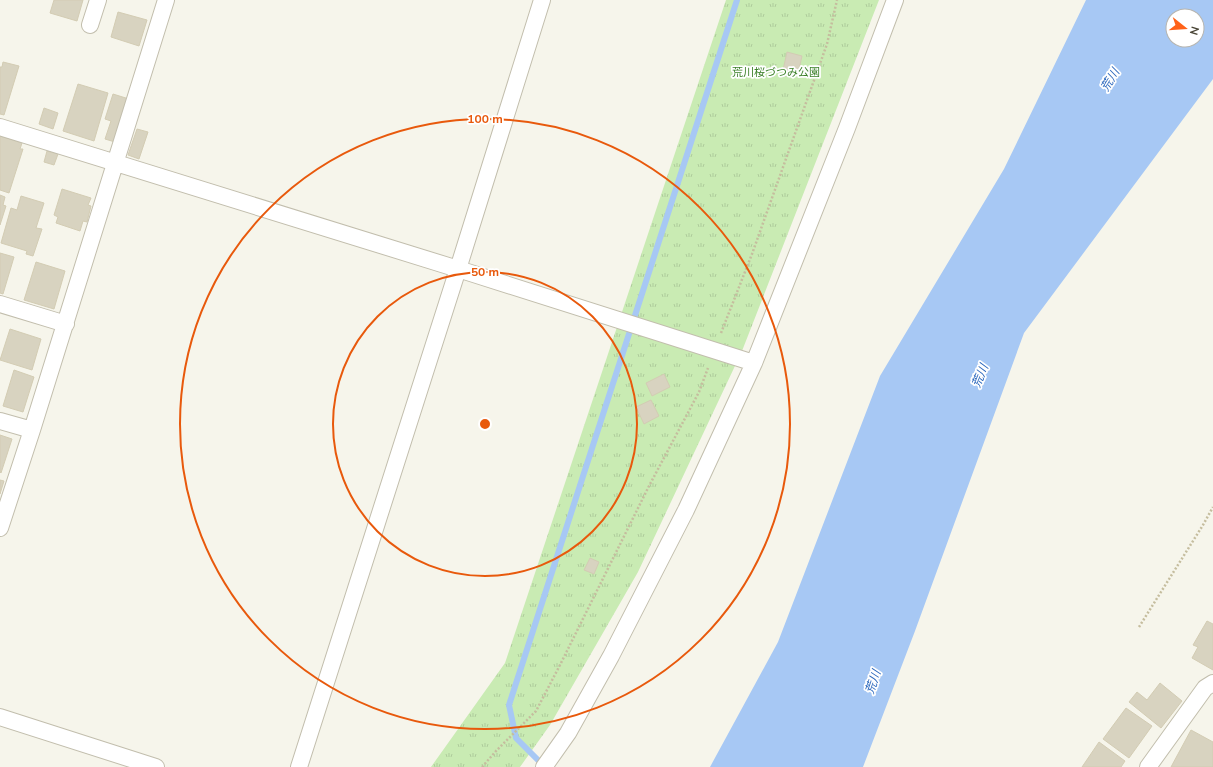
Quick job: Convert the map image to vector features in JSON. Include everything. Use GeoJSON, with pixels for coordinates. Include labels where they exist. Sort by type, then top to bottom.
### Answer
{"type":"FeatureCollection","features":[{"type":"Feature","properties":{"kind":"street"},"geometry":{"type":"LineString","coordinates":[[90,26],[98,0]]}},
{"type":"Feature","properties":{"kind":"street"},"geometry":{"type":"LineString","coordinates":[[0,528],[66,324],[166,0]]}},
{"type":"Feature","properties":{"kind":"street"},"geometry":{"type":"LineString","coordinates":[[299,767],[542,0]]}},
{"type":"Feature","properties":{"kind":"street"},"geometry":{"type":"LineString","coordinates":[[544,767],[568,733],[614,649],[686,510],[754,363],[847,128],[895,0]]}},
{"type":"Feature","properties":{"kind":"street"},"geometry":{"type":"LineString","coordinates":[[0,127],[458,269],[754,363]]}},
{"type":"Feature","properties":{"kind":"street"},"geometry":{"type":"LineString","coordinates":[[0,304],[66,324]]}},
{"type":"Feature","properties":{"kind":"street"},"geometry":{"type":"LineString","coordinates":[[0,421],[32,430]]}},
{"type":"Feature","properties":{"kind":"street"},"geometry":{"type":"LineString","coordinates":[[1148,767],[1205,688],[1213,683]]}},
{"type":"Feature","properties":{"kind":"street"},"geometry":{"type":"LineString","coordinates":[[0,717],[156,767]]}},
{"type":"Feature","properties":{"kind":"path"},"geometry":{"type":"LineString","coordinates":[[721,334],[752,254],[827,44],[836,0]]}},
{"type":"Feature","properties":{"kind":"path"},"geometry":{"type":"LineString","coordinates":[[482,767],[536,711],[649,486],[699,392],[710,363]]}},
{"type":"Feature","properties":{"kind":"path"},"geometry":{"type":"LineString","coordinates":[[1139,627],[1213,507]]}},
{"type":"Feature","properties":{"kind":"green space","name":"荒川桜づつみ公園"},"geometry":{"type":"Polygon","coordinates":[[[726,0],[879,0],[742,351],[638,572],[550,725],[520,767],[431,767],[505,663],[726,0]]]}},
{"type":"Feature","properties":{"kind":"water","name":"荒川"},"geometry":{"type":"Polygon","coordinates":[[[1086,0],[1213,0],[1213,79],[1024,333],[915,631],[863,767],[710,767],[778,642],[880,376],[1004,169],[1086,0]]]}},
{"type":"Feature","properties":{"kind":"building"},"geometry":{"type":"Polygon","coordinates":[[[54,0],[83,0],[77,21],[50,13],[54,0]]]}},
{"type":"Feature","properties":{"kind":"building"},"geometry":{"type":"Polygon","coordinates":[[[118,12],[147,20],[139,46],[111,37],[118,12]]]}},
{"type":"Feature","properties":{"kind":"building"},"geometry":{"type":"Polygon","coordinates":[[[787,52],[802,56],[798,74],[783,70],[787,52]]]}},
{"type":"Feature","properties":{"kind":"building"},"geometry":{"type":"Polygon","coordinates":[[[3,62],[19,66],[4,115],[0,114],[0,67],[2,67],[3,62]]]}},
{"type":"Feature","properties":{"kind":"building"},"geometry":{"type":"Polygon","coordinates":[[[78,84],[108,93],[94,141],[63,131],[78,84]]]}},
{"type":"Feature","properties":{"kind":"building"},"geometry":{"type":"Polygon","coordinates":[[[113,94],[129,99],[115,142],[105,139],[111,121],[105,119],[113,94]]]}},
{"type":"Feature","properties":{"kind":"building"},"geometry":{"type":"Polygon","coordinates":[[[44,108],[58,113],[53,129],[39,124],[44,108]]]}},
{"type":"Feature","properties":{"kind":"building"},"geometry":{"type":"Polygon","coordinates":[[[137,129],[148,132],[139,159],[128,155],[137,129]]]}},
{"type":"Feature","properties":{"kind":"building"},"geometry":{"type":"Polygon","coordinates":[[[0,136],[22,143],[20,149],[23,149],[9,193],[0,190],[0,136]]]}},
{"type":"Feature","properties":{"kind":"building"},"geometry":{"type":"Polygon","coordinates":[[[47,151],[58,154],[54,165],[44,162],[47,151]]]}},
{"type":"Feature","properties":{"kind":"building"},"geometry":{"type":"Polygon","coordinates":[[[62,189],[91,198],[88,205],[91,206],[87,222],[83,221],[80,231],[56,223],[58,217],[54,215],[62,189]]]}},
{"type":"Feature","properties":{"kind":"building"},"geometry":{"type":"Polygon","coordinates":[[[0,195],[5,197],[3,205],[6,206],[0,225],[0,195]]]}},
{"type":"Feature","properties":{"kind":"building"},"geometry":{"type":"Polygon","coordinates":[[[21,196],[44,203],[36,228],[42,229],[33,256],[26,254],[27,251],[1,243],[11,208],[17,210],[21,196]]]}},
{"type":"Feature","properties":{"kind":"building"},"geometry":{"type":"Polygon","coordinates":[[[0,253],[14,257],[3,294],[0,293],[0,253]]]}},
{"type":"Feature","properties":{"kind":"building"},"geometry":{"type":"Polygon","coordinates":[[[36,262],[65,271],[54,309],[24,300],[36,262]]]}},
{"type":"Feature","properties":{"kind":"building"},"geometry":{"type":"Polygon","coordinates":[[[10,329],[41,339],[32,370],[0,360],[10,329]]]}},
{"type":"Feature","properties":{"kind":"building"},"geometry":{"type":"Polygon","coordinates":[[[14,370],[34,377],[23,412],[3,406],[14,370]]]}},
{"type":"Feature","properties":{"kind":"building"},"geometry":{"type":"Polygon","coordinates":[[[664,374],[670,387],[652,396],[646,383],[664,374]]]}},
{"type":"Feature","properties":{"kind":"building"},"geometry":{"type":"Polygon","coordinates":[[[651,400],[659,416],[644,424],[636,407],[651,400]]]}},
{"type":"Feature","properties":{"kind":"building"},"geometry":{"type":"Polygon","coordinates":[[[0,435],[12,439],[1,473],[0,472],[0,435]]]}},
{"type":"Feature","properties":{"kind":"building"},"geometry":{"type":"Polygon","coordinates":[[[0,480],[4,481],[0,494],[0,480]]]}},
{"type":"Feature","properties":{"kind":"building"},"geometry":{"type":"Polygon","coordinates":[[[590,558],[599,562],[594,574],[584,570],[590,558]]]}},
{"type":"Feature","properties":{"kind":"building"},"geometry":{"type":"Polygon","coordinates":[[[1207,621],[1213,624],[1213,670],[1192,658],[1198,647],[1193,645],[1207,621]]]}},
{"type":"Feature","properties":{"kind":"building"},"geometry":{"type":"Polygon","coordinates":[[[1160,683],[1182,701],[1161,728],[1129,702],[1137,692],[1147,700],[1160,683]]]}},
{"type":"Feature","properties":{"kind":"building"},"geometry":{"type":"Polygon","coordinates":[[[1126,708],[1152,726],[1129,758],[1103,739],[1126,708]]]}},
{"type":"Feature","properties":{"kind":"building"},"geometry":{"type":"Polygon","coordinates":[[[1191,730],[1213,742],[1213,767],[1171,767],[1191,730]]]}},
{"type":"Feature","properties":{"kind":"building"},"geometry":{"type":"Polygon","coordinates":[[[1099,742],[1125,761],[1121,767],[1082,767],[1099,742]]]}},
{"type":"Feature","properties":{"kind":"waterway"},"geometry":{"type":"LineString","coordinates":[[544,766],[516,738],[509,705],[737,0]]}}]}
